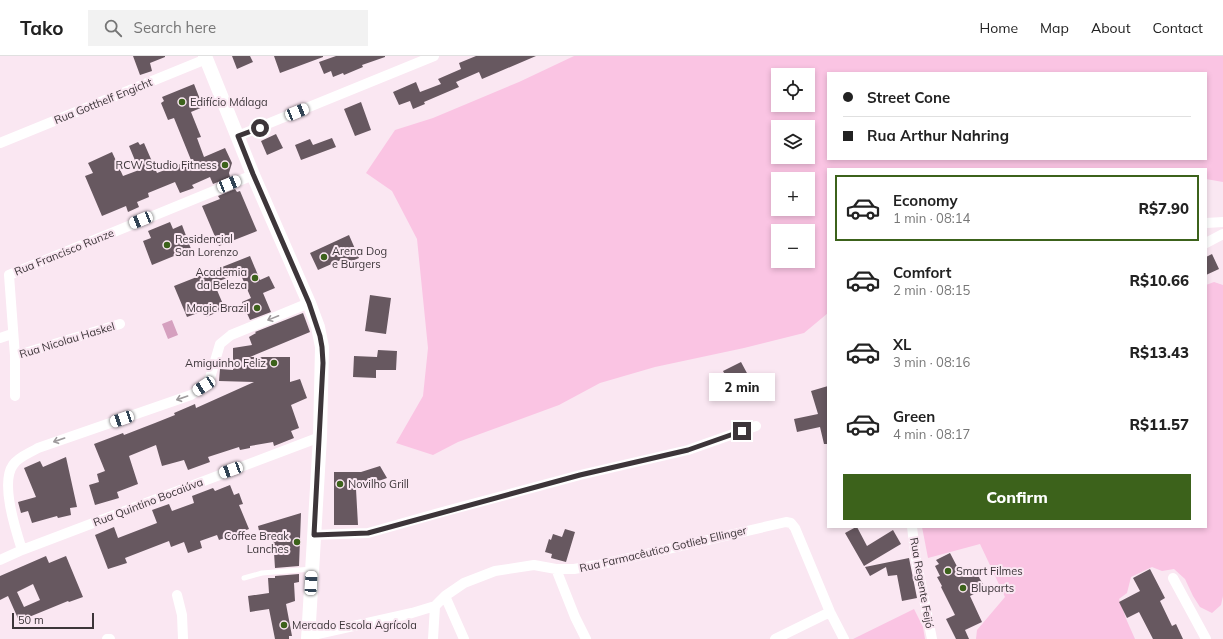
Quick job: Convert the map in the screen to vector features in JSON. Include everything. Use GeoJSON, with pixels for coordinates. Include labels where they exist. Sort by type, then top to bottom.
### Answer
{"type":"FeatureCollection","features":[{"type":"Feature","properties":{"kind":"main road"},"geometry":{"type":"LineString","coordinates":[[206,57],[253,174],[309,303],[318,327],[322,347],[320,438],[308,638]]}},
{"type":"Feature","properties":{"kind":"street"},"geometry":{"type":"LineString","coordinates":[[238,136],[434,56]]}},
{"type":"Feature","properties":{"kind":"street","name":"Rua Gotthelf Engicht"},"geometry":{"type":"LineString","coordinates":[[0,143],[206,57]]}},
{"type":"Feature","properties":{"kind":"street","name":"Rua Francisco Runze"},"geometry":{"type":"LineString","coordinates":[[12,334],[9,275],[253,174]]}},
{"type":"Feature","properties":{"kind":"street"},"geometry":{"type":"LineString","coordinates":[[1207,223],[1223,222]]}},
{"type":"Feature","properties":{"kind":"street"},"geometry":{"type":"LineString","coordinates":[[1207,242],[1223,234]]}},
{"type":"Feature","properties":{"kind":"street"},"geometry":{"type":"LineString","coordinates":[[22,550],[5,507],[11,467],[17,460],[38,448],[191,395],[204,386],[210,378],[220,344],[231,335],[309,303]]}},
{"type":"Feature","properties":{"kind":"street","name":"Rua Nicolau Haskel"},"geometry":{"type":"LineString","coordinates":[[15,356],[120,324]]}},
{"type":"Feature","properties":{"kind":"street"},"geometry":{"type":"LineString","coordinates":[[0,338],[12,334],[15,356],[15,396]]}},
{"type":"Feature","properties":{"kind":"street"},"geometry":{"type":"LineString","coordinates":[[314,535],[368,533],[580,475],[688,450],[756,426]]}},
{"type":"Feature","properties":{"kind":"street","name":"Rua Quintino Bocaiúva"},"geometry":{"type":"LineString","coordinates":[[0,560],[22,550],[320,438]]}},
{"type":"Feature","properties":{"kind":"street","name":"Rua Farmacêutico Gotlieb Ellinger"},"geometry":{"type":"LineString","coordinates":[[308,638],[412,613],[434,606],[445,596],[464,583],[495,571],[534,565],[556,569],[574,569],[598,565],[786,522],[792,523],[795,528],[830,612]]}},
{"type":"Feature","properties":{"kind":"street","name":"Rua Regente Feijó"},"geometry":{"type":"LineString","coordinates":[[912,528],[916,559],[932,639]]}},
{"type":"Feature","properties":{"kind":"street"},"geometry":{"type":"LineString","coordinates":[[556,569],[575,617],[586,639]]}},
{"type":"Feature","properties":{"kind":"street"},"geometry":{"type":"LineString","coordinates":[[1172,578],[1206,639]]}},
{"type":"Feature","properties":{"kind":"street"},"geometry":{"type":"LineString","coordinates":[[177,595],[182,615],[183,639]]}},
{"type":"Feature","properties":{"kind":"street"},"geometry":{"type":"LineString","coordinates":[[445,596],[464,639]]}},
{"type":"Feature","properties":{"kind":"street"},"geometry":{"type":"LineString","coordinates":[[433,639],[434,606]]}},
{"type":"Feature","properties":{"kind":"street"},"geometry":{"type":"LineString","coordinates":[[775,639],[830,612],[844,639]]}},
{"type":"Feature","properties":{"kind":"lane"},"geometry":{"type":"LineString","coordinates":[[244,578],[262,573],[312,569]]}},
{"type":"Feature","properties":{"kind":"shaded area"},"geometry":{"type":"Polygon","coordinates":[[[574,56],[1223,56],[1223,182],[1207,179],[1207,168],[827,168],[827,314],[804,333],[744,348],[655,367],[600,383],[559,405],[458,442],[433,455],[396,443],[423,396],[428,348],[417,239],[392,191],[366,173],[395,130],[433,118],[519,82],[574,56]]]}},
{"type":"Feature","properties":{"kind":"shaded area"},"geometry":{"type":"Polygon","coordinates":[[[1214,282],[1223,285],[1223,596],[1221,605],[1212,613],[1200,607],[1185,579],[1174,569],[1162,571],[1152,567],[1131,577],[1127,593],[1119,599],[1135,639],[976,639],[977,630],[1005,597],[980,544],[928,558],[922,528],[1207,528],[1207,285],[1214,282]]]}},
{"type":"Feature","properties":{"kind":"shaded area"},"geometry":{"type":"Polygon","coordinates":[[[172,320],[178,335],[168,339],[162,324],[172,320]]]}},
{"type":"Feature","properties":{"kind":"shaded area"},"geometry":{"type":"Polygon","coordinates":[[[914,609],[923,627],[925,639],[853,639],[914,609]]]}},
{"type":"Feature","properties":{"kind":"building"},"geometry":{"type":"Polygon","coordinates":[[[133,56],[165,57],[150,63],[152,71],[140,75],[133,56]]]}},
{"type":"Feature","properties":{"kind":"building"},"geometry":{"type":"Polygon","coordinates":[[[232,56],[250,56],[253,62],[237,69],[232,56]]]}},
{"type":"Feature","properties":{"kind":"building"},"geometry":{"type":"Polygon","coordinates":[[[274,56],[323,56],[323,57],[280,73],[274,56]]]}},
{"type":"Feature","properties":{"kind":"building"},"geometry":{"type":"Polygon","coordinates":[[[336,56],[385,57],[362,65],[363,67],[344,75],[343,73],[333,77],[331,71],[324,74],[319,62],[336,56]]]}},
{"type":"Feature","properties":{"kind":"building"},"geometry":{"type":"Polygon","coordinates":[[[476,56],[536,56],[482,79],[479,72],[456,82],[459,87],[424,102],[425,104],[413,109],[410,101],[399,105],[393,92],[416,82],[420,92],[441,84],[438,79],[461,69],[459,63],[476,56]]]}},
{"type":"Feature","properties":{"kind":"building"},"geometry":{"type":"Polygon","coordinates":[[[194,84],[203,107],[191,112],[201,137],[197,138],[204,157],[225,148],[232,163],[229,173],[230,177],[213,184],[210,177],[192,185],[194,188],[180,193],[175,182],[148,193],[149,197],[137,202],[139,207],[128,212],[126,206],[102,216],[85,176],[93,173],[88,163],[112,152],[123,176],[139,170],[129,146],[138,142],[140,145],[144,143],[157,173],[191,160],[174,118],[168,120],[161,103],[164,101],[162,97],[194,84]]]}},
{"type":"Feature","properties":{"kind":"building"},"geometry":{"type":"Polygon","coordinates":[[[361,102],[371,130],[355,136],[344,109],[361,102]]]}},
{"type":"Feature","properties":{"kind":"building"},"geometry":{"type":"Polygon","coordinates":[[[276,134],[283,148],[267,155],[261,141],[276,134]]]}},
{"type":"Feature","properties":{"kind":"building"},"geometry":{"type":"Polygon","coordinates":[[[332,138],[336,147],[301,160],[295,145],[310,139],[313,145],[332,138]]]}},
{"type":"Feature","properties":{"kind":"building"},"geometry":{"type":"Polygon","coordinates":[[[235,189],[237,192],[240,191],[257,231],[219,246],[202,206],[220,199],[218,196],[235,189]]]}},
{"type":"Feature","properties":{"kind":"building","name":"Residencial San Lorenzo"},"geometry":{"type":"Polygon","coordinates":[[[170,222],[173,229],[182,225],[191,249],[152,265],[143,241],[151,238],[148,231],[170,222]]]}},
{"type":"Feature","properties":{"kind":"building"},"geometry":{"type":"Polygon","coordinates":[[[349,235],[359,258],[345,264],[343,259],[318,270],[310,253],[349,235]]]}},
{"type":"Feature","properties":{"kind":"building"},"geometry":{"type":"Polygon","coordinates":[[[1212,254],[1219,269],[1207,275],[1207,256],[1212,254]]]}},
{"type":"Feature","properties":{"kind":"building"},"geometry":{"type":"Polygon","coordinates":[[[250,256],[260,280],[269,276],[275,288],[263,293],[271,312],[250,320],[242,302],[251,298],[240,273],[214,283],[225,309],[206,317],[203,311],[187,317],[174,286],[250,256]]]}},
{"type":"Feature","properties":{"kind":"building"},"geometry":{"type":"Polygon","coordinates":[[[370,295],[391,298],[386,334],[365,331],[370,295]]]}},
{"type":"Feature","properties":{"kind":"building"},"geometry":{"type":"Polygon","coordinates":[[[303,313],[310,332],[250,357],[290,357],[290,382],[300,379],[307,398],[291,405],[299,428],[291,431],[294,438],[274,446],[273,442],[250,446],[250,448],[240,450],[239,447],[208,457],[210,462],[188,470],[184,460],[162,466],[156,445],[129,456],[138,484],[117,492],[119,498],[95,505],[89,485],[99,482],[97,474],[105,471],[94,444],[123,433],[124,435],[155,423],[175,415],[174,413],[195,404],[196,408],[254,382],[219,381],[220,369],[233,370],[233,348],[252,345],[249,337],[256,333],[255,332],[303,313]]]}},
{"type":"Feature","properties":{"kind":"building"},"geometry":{"type":"Polygon","coordinates":[[[378,350],[397,351],[396,370],[376,370],[376,378],[353,377],[354,356],[377,357],[378,350]]]}},
{"type":"Feature","properties":{"kind":"building"},"geometry":{"type":"Polygon","coordinates":[[[741,362],[755,388],[734,399],[729,390],[732,388],[723,371],[741,362]]]}},
{"type":"Feature","properties":{"kind":"building"},"geometry":{"type":"Polygon","coordinates":[[[827,386],[827,444],[824,444],[820,427],[797,432],[794,419],[818,414],[811,391],[827,386]]]}},
{"type":"Feature","properties":{"kind":"building"},"geometry":{"type":"Polygon","coordinates":[[[66,457],[77,507],[70,508],[71,515],[58,518],[57,516],[32,523],[28,511],[21,513],[18,502],[36,497],[24,468],[40,461],[43,467],[66,457]]]}},
{"type":"Feature","properties":{"kind":"building"},"geometry":{"type":"Polygon","coordinates":[[[380,466],[387,478],[356,489],[358,525],[334,525],[334,472],[361,472],[380,466]]]}},
{"type":"Feature","properties":{"kind":"building"},"geometry":{"type":"Polygon","coordinates":[[[230,485],[234,495],[239,493],[243,504],[239,505],[249,529],[219,540],[217,535],[200,541],[202,548],[188,553],[184,542],[171,547],[169,541],[125,558],[127,563],[108,569],[95,535],[114,527],[118,538],[157,523],[152,510],[169,504],[172,511],[194,503],[192,496],[213,488],[215,491],[230,485]]]}},
{"type":"Feature","properties":{"kind":"building"},"geometry":{"type":"Polygon","coordinates":[[[301,513],[299,566],[275,568],[273,537],[261,540],[258,526],[301,513]]]}},
{"type":"Feature","properties":{"kind":"building"},"geometry":{"type":"Polygon","coordinates":[[[854,528],[858,528],[867,546],[893,530],[901,544],[864,566],[845,533],[854,528]]]}},
{"type":"Feature","properties":{"kind":"building"},"geometry":{"type":"Polygon","coordinates":[[[565,529],[575,532],[566,562],[551,558],[552,554],[545,552],[549,539],[551,540],[553,534],[562,537],[565,529]]]}},
{"type":"Feature","properties":{"kind":"building"},"geometry":{"type":"Polygon","coordinates":[[[950,553],[962,576],[975,570],[985,588],[970,596],[982,622],[965,630],[969,639],[956,639],[946,619],[955,615],[941,587],[942,586],[937,577],[940,576],[935,566],[939,564],[936,560],[950,553]]]}},
{"type":"Feature","properties":{"kind":"building"},"geometry":{"type":"Polygon","coordinates":[[[46,556],[49,563],[66,556],[83,597],[69,602],[68,601],[29,617],[30,618],[20,623],[8,596],[0,600],[0,576],[46,556]],[[33,584],[17,592],[24,607],[40,600],[33,584]]]}},
{"type":"Feature","properties":{"kind":"building"},"geometry":{"type":"Polygon","coordinates":[[[909,558],[917,598],[902,601],[897,575],[888,576],[886,567],[870,576],[865,567],[909,558]]]}},
{"type":"Feature","properties":{"kind":"building"},"geometry":{"type":"Polygon","coordinates":[[[1150,569],[1165,598],[1160,601],[1172,626],[1176,624],[1183,639],[1153,639],[1139,612],[1127,618],[1119,602],[1140,591],[1133,578],[1150,569]]]}},
{"type":"Feature","properties":{"kind":"building"},"geometry":{"type":"Polygon","coordinates":[[[299,574],[299,582],[294,583],[295,601],[286,604],[292,636],[289,636],[289,639],[275,639],[269,609],[250,612],[248,596],[269,593],[268,578],[299,574]]]}},
{"type":"Feature","properties":{"kind":"place","name":"Edifício Málaga"},"geometry":{"type":"Point","coordinates":[182,102]}},
{"type":"Feature","properties":{"kind":"place","name":"RCW Studio Fitness"},"geometry":{"type":"Point","coordinates":[225,165]}},
{"type":"Feature","properties":{"kind":"place","name":"Residencial San Lorenzo"},"geometry":{"type":"Point","coordinates":[167,245]}},
{"type":"Feature","properties":{"kind":"place","name":"Arena Dog e Burgers"},"geometry":{"type":"Point","coordinates":[324,257]}},
{"type":"Feature","properties":{"kind":"place","name":"Academia da Beleza"},"geometry":{"type":"Point","coordinates":[255,278]}},
{"type":"Feature","properties":{"kind":"place","name":"Magic Brazil"},"geometry":{"type":"Point","coordinates":[257,308]}},
{"type":"Feature","properties":{"kind":"place","name":"Amiguinho Feliz"},"geometry":{"type":"Point","coordinates":[274,363]}},
{"type":"Feature","properties":{"kind":"place","name":"Novilho Grill"},"geometry":{"type":"Point","coordinates":[340,484]}},
{"type":"Feature","properties":{"kind":"place","name":"Coffee Break Lanches"},"geometry":{"type":"Point","coordinates":[297,542]}},
{"type":"Feature","properties":{"kind":"place","name":"Smart Filmes"},"geometry":{"type":"Point","coordinates":[948,571]}},
{"type":"Feature","properties":{"kind":"place","name":"Bluparts"},"geometry":{"type":"Point","coordinates":[963,588]}},
{"type":"Feature","properties":{"kind":"place","name":"Mercado Escola Agrícola"},"geometry":{"type":"Point","coordinates":[284,625]}},
{"type":"Feature","properties":{"kind":"route"},"geometry":{"type":"LineString","coordinates":[[260,128],[238,136],[309,303],[318,327],[322,347],[323,363],[320,438],[314,535],[368,533],[580,475],[688,450],[742,431]]}}]}
